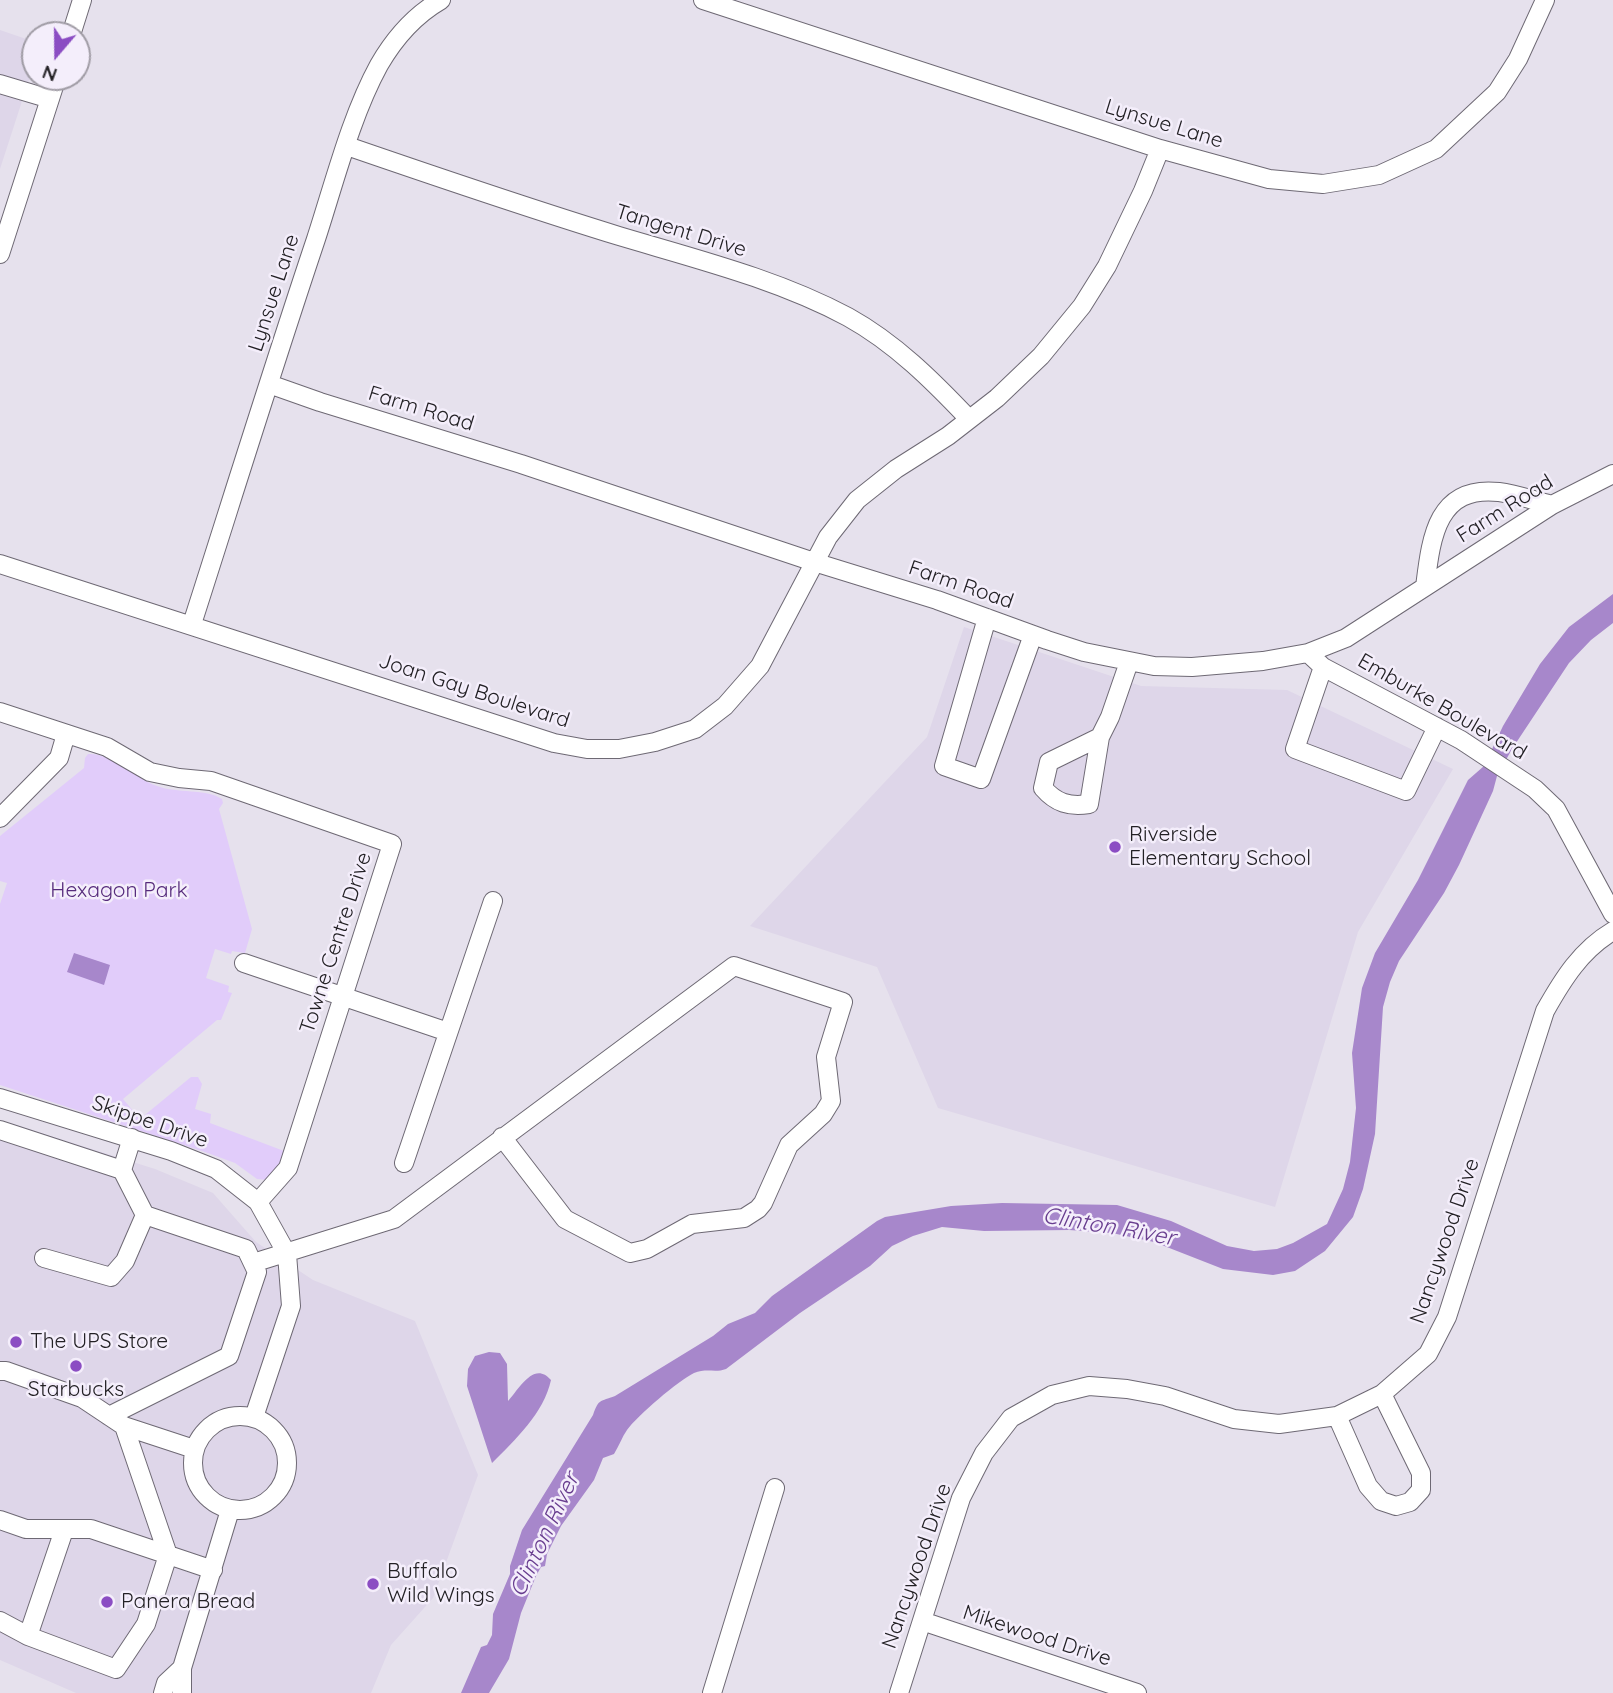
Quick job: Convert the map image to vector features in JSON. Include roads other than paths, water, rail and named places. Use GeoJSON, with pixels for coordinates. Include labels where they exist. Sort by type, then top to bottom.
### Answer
{"type":"FeatureCollection","features":[{"type":"Feature","properties":{"kind":"street"},"geometry":{"type":"LineString","coordinates":[[75,21],[82,0]]}},
{"type":"Feature","properties":{"kind":"street","name":"Lynsue Lane"},"geometry":{"type":"LineString","coordinates":[[192,624],[364,99],[380,64],[400,34],[427,8],[441,0]]}},
{"type":"Feature","properties":{"kind":"street","name":"Lynsue Lane"},"geometry":{"type":"LineString","coordinates":[[703,0],[1160,149],[1269,179],[1323,184],[1380,175],[1436,149],[1497,92],[1518,60],[1545,0]]}},
{"type":"Feature","properties":{"kind":"street"},"geometry":{"type":"LineString","coordinates":[[0,84],[50,99]]}},
{"type":"Feature","properties":{"kind":"street"},"geometry":{"type":"LineString","coordinates":[[0,254],[7,205],[53,91]]}},
{"type":"Feature","properties":{"kind":"street","name":"Tangent Drive"},"geometry":{"type":"LineString","coordinates":[[347,146],[805,295],[850,319],[903,354],[970,419]]}},
{"type":"Feature","properties":{"kind":"street","name":"Joan Gay Boulevard"},"geometry":{"type":"LineString","coordinates":[[0,564],[554,743],[587,749],[619,749],[655,742],[695,729],[725,706],[760,666],[828,537],[857,500],[997,398],[1041,356],[1082,306],[1107,266],[1160,149]]}},
{"type":"Feature","properties":{"kind":"street","name":"Farm Road"},"geometry":{"type":"LineString","coordinates":[[269,384],[937,600],[1084,652],[1154,666],[1192,667],[1263,661],[1308,653],[1346,638],[1552,505],[1613,474]]}},
{"type":"Feature","properties":{"kind":"street"},"geometry":{"type":"LineString","coordinates":[[1425,587],[1434,532],[1447,506],[1470,492],[1499,492],[1552,505]]}},
{"type":"Feature","properties":{"kind":"street"},"geometry":{"type":"LineString","coordinates":[[987,618],[944,766],[981,779],[1033,635]]}},
{"type":"Feature","properties":{"kind":"street","name":"Emburke Boulevard"},"geometry":{"type":"LineString","coordinates":[[1308,653],[1323,667],[1437,727],[1514,773],[1556,809],[1613,914]]}},
{"type":"Feature","properties":{"kind":"street"},"geometry":{"type":"LineString","coordinates":[[1100,737],[1110,717],[1129,662]]}},
{"type":"Feature","properties":{"kind":"street"},"geometry":{"type":"LineString","coordinates":[[1323,667],[1295,749],[1406,791],[1437,727]]}},
{"type":"Feature","properties":{"kind":"street","name":"Towne Centre Drive"},"geometry":{"type":"LineString","coordinates":[[0,712],[107,747],[150,772],[179,778],[211,780],[392,844],[288,1168],[258,1202]]}},
{"type":"Feature","properties":{"kind":"street"},"geometry":{"type":"LineString","coordinates":[[0,818],[59,758],[66,734]]}},
{"type":"Feature","properties":{"kind":"street"},"geometry":{"type":"LineString","coordinates":[[404,1163],[493,901]]}},
{"type":"Feature","properties":{"kind":"street","name":"Nancywood Drive"},"geometry":{"type":"LineString","coordinates":[[899,1693],[961,1498],[984,1453],[1012,1418],[1052,1395],[1089,1386],[1165,1396],[1234,1419],[1279,1424],[1337,1416],[1382,1394],[1428,1353],[1447,1317],[1545,1011],[1566,973],[1596,941],[1613,931]]}},
{"type":"Feature","properties":{"kind":"street"},"geometry":{"type":"LineString","coordinates":[[244,963],[448,1032]]}},
{"type":"Feature","properties":{"kind":"street"},"geometry":{"type":"LineString","coordinates":[[253,1263],[394,1219],[502,1137],[734,966],[843,1002],[826,1056],[832,1096],[829,1106],[789,1145],[764,1203],[744,1217],[692,1224],[647,1249],[636,1253],[624,1252],[565,1219],[502,1137]]}},
{"type":"Feature","properties":{"kind":"street","name":"Skippe Drive"},"geometry":{"type":"LineString","coordinates":[[0,1098],[171,1150],[216,1169],[258,1202],[286,1254],[291,1306],[254,1417]]}},
{"type":"Feature","properties":{"kind":"street"},"geometry":{"type":"LineString","coordinates":[[0,1130],[122,1170]]}},
{"type":"Feature","properties":{"kind":"street"},"geometry":{"type":"LineString","coordinates":[[116,1421],[229,1356],[257,1272],[246,1249],[145,1215],[122,1170],[132,1138]]}},
{"type":"Feature","properties":{"kind":"street"},"geometry":{"type":"LineString","coordinates":[[44,1258],[111,1277],[125,1261],[145,1215]]}},
{"type":"Feature","properties":{"kind":"street"},"geometry":{"type":"LineString","coordinates":[[0,1371],[82,1398],[116,1421],[194,1449]]}},
{"type":"Feature","properties":{"kind":"street"},"geometry":{"type":"LineString","coordinates":[[1337,1416],[1368,1486],[1381,1501],[1396,1506],[1410,1502],[1421,1490],[1422,1474],[1382,1394]]}},
{"type":"Feature","properties":{"kind":"street"},"geometry":{"type":"LineString","coordinates":[[237,1415],[254,1417],[278,1434],[288,1462],[285,1477],[268,1501],[254,1508],[230,1510],[210,1500],[199,1488],[193,1473],[192,1456],[197,1440],[207,1427],[221,1419],[237,1415]]}},
{"type":"Feature","properties":{"kind":"street"},"geometry":{"type":"LineString","coordinates":[[0,1621],[28,1636],[116,1669],[146,1624],[168,1555],[116,1421]]}},
{"type":"Feature","properties":{"kind":"street"},"geometry":{"type":"LineString","coordinates":[[712,1693],[775,1488]]}},
{"type":"Feature","properties":{"kind":"street"},"geometry":{"type":"LineString","coordinates":[[183,1693],[181,1668],[230,1510]]}},
{"type":"Feature","properties":{"kind":"street"},"geometry":{"type":"LineString","coordinates":[[0,1520],[26,1529],[91,1529],[213,1570]]}},
{"type":"Feature","properties":{"kind":"street"},"geometry":{"type":"LineString","coordinates":[[28,1636],[64,1530]]}},
{"type":"Feature","properties":{"kind":"street","name":"Mikewood Drive"},"geometry":{"type":"LineString","coordinates":[[922,1621],[1138,1693]]}},
{"type":"Feature","properties":{"kind":"street"},"geometry":{"type":"LineString","coordinates":[[163,1693],[166,1683],[181,1668]]}},
{"type":"Feature","properties":{"kind":"water","name":"Clinton River"},"geometry":{"type":"Polygon","coordinates":[[[1613,594],[1613,623],[1591,640],[1569,663],[1512,749],[1497,776],[1493,791],[1459,865],[1444,893],[1399,961],[1383,1007],[1375,1134],[1363,1189],[1353,1217],[1325,1251],[1295,1271],[1273,1275],[1223,1269],[1154,1242],[1112,1233],[1069,1230],[984,1231],[942,1227],[892,1246],[870,1266],[800,1313],[726,1369],[698,1372],[687,1377],[632,1424],[614,1454],[603,1458],[594,1480],[561,1526],[547,1554],[545,1566],[541,1567],[536,1576],[521,1613],[509,1659],[489,1693],[461,1693],[481,1647],[487,1645],[492,1635],[493,1614],[510,1574],[510,1566],[522,1530],[599,1403],[713,1336],[728,1324],[755,1313],[772,1296],[877,1221],[885,1217],[951,1206],[1002,1203],[1117,1205],[1171,1221],[1227,1246],[1254,1251],[1277,1249],[1327,1224],[1343,1189],[1350,1162],[1356,1108],[1352,1053],[1362,988],[1375,953],[1418,880],[1468,780],[1484,766],[1503,726],[1540,664],[1569,627],[1613,594]]]}},
{"type":"Feature","properties":{"kind":"water"},"geometry":{"type":"Polygon","coordinates":[[[74,953],[110,965],[104,985],[67,972],[74,953]]]}},
{"type":"Feature","properties":{"kind":"water"},"geometry":{"type":"Polygon","coordinates":[[[489,1352],[500,1353],[507,1364],[508,1401],[527,1378],[533,1375],[539,1373],[551,1380],[535,1415],[492,1463],[467,1386],[468,1369],[475,1356],[489,1352]]]}},
{"type":"Feature","properties":{"kind":"place","name":"Riverside Elementary School"},"geometry":{"type":"Point","coordinates":[1115,847]}},
{"type":"Feature","properties":{"kind":"place","name":"The UPS Store"},"geometry":{"type":"Point","coordinates":[16,1342]}},
{"type":"Feature","properties":{"kind":"place","name":"Starbucks"},"geometry":{"type":"Point","coordinates":[76,1366]}},
{"type":"Feature","properties":{"kind":"place","name":"Buffalo Wild Wings"},"geometry":{"type":"Point","coordinates":[373,1584]}},
{"type":"Feature","properties":{"kind":"place","name":"Panera Bread"},"geometry":{"type":"Point","coordinates":[107,1602]}},
{"type":"Feature","properties":{"kind":"park label","name":"Hexagon Park"},"geometry":{"type":"Point","coordinates":[119,891]}}]}
